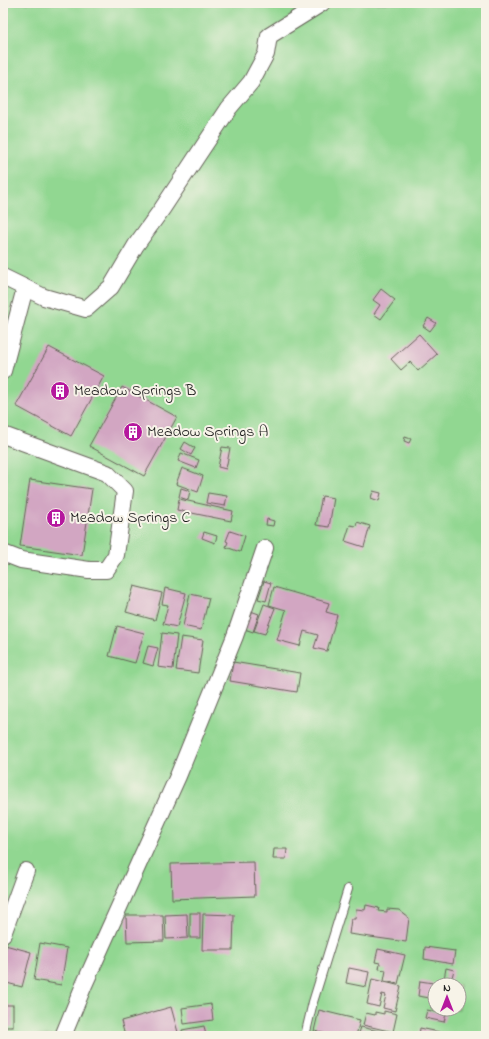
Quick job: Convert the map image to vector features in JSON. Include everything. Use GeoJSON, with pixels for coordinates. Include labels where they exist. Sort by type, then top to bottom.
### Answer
{"type":"FeatureCollection","features":[{"type":"Feature","properties":{"kind":"street"},"geometry":{"type":"LineString","coordinates":[[3,277],[44,297],[86,308],[110,287],[136,245],[162,209],[229,108],[250,82],[266,54],[269,36],[322,3]]}},
{"type":"Feature","properties":{"kind":"street"},"geometry":{"type":"LineString","coordinates":[[3,371],[25,288]]}},
{"type":"Feature","properties":{"kind":"street"},"geometry":{"type":"LineString","coordinates":[[3,435],[107,473],[125,491],[116,555],[106,570],[89,570],[21,560],[3,553]]}},
{"type":"Feature","properties":{"kind":"street"},"geometry":{"type":"LineString","coordinates":[[63,1036],[87,978],[178,776],[235,636],[265,548]]}},
{"type":"Feature","properties":{"kind":"street"},"geometry":{"type":"LineString","coordinates":[[3,934],[26,871]]}},
{"type":"Feature","properties":{"kind":"lane"},"geometry":{"type":"LineString","coordinates":[[305,1036],[313,1002],[348,889]]}},
{"type":"Feature","properties":{"kind":"green space"},"geometry":{"type":"Polygon","coordinates":[[[3,3],[486,3],[486,1036],[3,1036],[3,3]]]}},
{"type":"Feature","properties":{"kind":"building"},"geometry":{"type":"Polygon","coordinates":[[[381,289],[395,300],[381,319],[374,314],[380,305],[373,300],[381,289]]]}},
{"type":"Feature","properties":{"kind":"building"},"geometry":{"type":"Polygon","coordinates":[[[428,318],[436,323],[430,331],[423,326],[428,318]]]}},
{"type":"Feature","properties":{"kind":"building"},"geometry":{"type":"Polygon","coordinates":[[[419,334],[437,354],[418,371],[410,362],[401,370],[391,359],[419,334]]]}},
{"type":"Feature","properties":{"kind":"building","name":"Meadow Springs B"},"geometry":{"type":"Polygon","coordinates":[[[49,347],[104,376],[71,436],[16,406],[49,347]]]}},
{"type":"Feature","properties":{"kind":"building","name":"Meadow Springs A"},"geometry":{"type":"Polygon","coordinates":[[[122,387],[177,417],[144,476],[89,446],[122,387]]]}},
{"type":"Feature","properties":{"kind":"building"},"geometry":{"type":"Polygon","coordinates":[[[405,437],[411,439],[409,443],[404,441],[405,437]]]}},
{"type":"Feature","properties":{"kind":"building"},"geometry":{"type":"Polygon","coordinates":[[[185,442],[195,448],[191,455],[181,449],[185,442]]]}},
{"type":"Feature","properties":{"kind":"building"},"geometry":{"type":"Polygon","coordinates":[[[222,447],[230,448],[226,469],[218,467],[222,447]]]}},
{"type":"Feature","properties":{"kind":"building"},"geometry":{"type":"Polygon","coordinates":[[[181,453],[199,460],[196,468],[178,461],[181,453]]]}},
{"type":"Feature","properties":{"kind":"building"},"geometry":{"type":"Polygon","coordinates":[[[182,468],[203,476],[198,492],[176,484],[182,468]]]}},
{"type":"Feature","properties":{"kind":"building","name":"Meadow Springs C"},"geometry":{"type":"Polygon","coordinates":[[[30,480],[92,489],[82,555],[20,546],[30,480]]]}},
{"type":"Feature","properties":{"kind":"building"},"geometry":{"type":"Polygon","coordinates":[[[181,488],[190,491],[188,500],[179,497],[181,488]]]}},
{"type":"Feature","properties":{"kind":"building"},"geometry":{"type":"Polygon","coordinates":[[[373,491],[381,493],[379,501],[371,498],[373,491]]]}},
{"type":"Feature","properties":{"kind":"building"},"geometry":{"type":"Polygon","coordinates":[[[208,493],[227,496],[225,506],[206,503],[208,493]]]}},
{"type":"Feature","properties":{"kind":"building"},"geometry":{"type":"Polygon","coordinates":[[[322,496],[334,498],[329,527],[316,525],[322,496]]]}},
{"type":"Feature","properties":{"kind":"building"},"geometry":{"type":"Polygon","coordinates":[[[179,499],[233,511],[231,521],[177,510],[179,499]]]}},
{"type":"Feature","properties":{"kind":"building"},"geometry":{"type":"Polygon","coordinates":[[[267,519],[274,521],[273,526],[266,525],[267,519]]]}},
{"type":"Feature","properties":{"kind":"building"},"geometry":{"type":"Polygon","coordinates":[[[357,522],[370,526],[364,547],[345,541],[350,525],[356,526],[357,522]]]}},
{"type":"Feature","properties":{"kind":"building"},"geometry":{"type":"Polygon","coordinates":[[[230,531],[245,536],[240,552],[226,547],[228,542],[226,541],[230,531]]]}},
{"type":"Feature","properties":{"kind":"building"},"geometry":{"type":"Polygon","coordinates":[[[204,532],[217,536],[215,543],[202,538],[204,532]]]}},
{"type":"Feature","properties":{"kind":"building"},"geometry":{"type":"Polygon","coordinates":[[[264,581],[271,583],[266,601],[258,599],[264,581]]]}},
{"type":"Feature","properties":{"kind":"building"},"geometry":{"type":"Polygon","coordinates":[[[134,586],[162,593],[155,620],[126,612],[134,586]]]}},
{"type":"Feature","properties":{"kind":"building"},"geometry":{"type":"Polygon","coordinates":[[[274,587],[329,603],[326,612],[337,615],[327,651],[314,648],[318,635],[304,631],[300,646],[277,640],[286,610],[269,605],[274,587]]]}},
{"type":"Feature","properties":{"kind":"building"},"geometry":{"type":"Polygon","coordinates":[[[165,588],[186,593],[177,627],[163,624],[168,605],[162,604],[165,588]]]}},
{"type":"Feature","properties":{"kind":"building"},"geometry":{"type":"Polygon","coordinates":[[[190,594],[209,598],[201,630],[183,626],[190,594]]]}},
{"type":"Feature","properties":{"kind":"building"},"geometry":{"type":"Polygon","coordinates":[[[264,604],[275,608],[265,634],[254,631],[264,604]]]}},
{"type":"Feature","properties":{"kind":"building"},"geometry":{"type":"Polygon","coordinates":[[[245,609],[259,614],[253,632],[239,627],[245,609]]]}},
{"type":"Feature","properties":{"kind":"building"},"geometry":{"type":"Polygon","coordinates":[[[117,626],[144,633],[135,663],[109,656],[117,626]]]}},
{"type":"Feature","properties":{"kind":"building"},"geometry":{"type":"Polygon","coordinates":[[[162,633],[177,635],[173,669],[158,667],[162,633]]]}},
{"type":"Feature","properties":{"kind":"building"},"geometry":{"type":"Polygon","coordinates":[[[181,637],[203,640],[198,673],[176,670],[181,637]]]}},
{"type":"Feature","properties":{"kind":"building"},"geometry":{"type":"Polygon","coordinates":[[[148,646],[158,648],[153,666],[143,663],[148,646]]]}},
{"type":"Feature","properties":{"kind":"building"},"geometry":{"type":"Polygon","coordinates":[[[233,662],[300,673],[297,692],[230,681],[233,662]]]}},
{"type":"Feature","properties":{"kind":"building"},"geometry":{"type":"Polygon","coordinates":[[[274,849],[287,849],[286,859],[273,859],[274,849]]]}},
{"type":"Feature","properties":{"kind":"building"},"geometry":{"type":"Polygon","coordinates":[[[254,862],[255,896],[172,899],[171,864],[254,862]]]}},
{"type":"Feature","properties":{"kind":"building"},"geometry":{"type":"Polygon","coordinates":[[[366,905],[379,908],[378,911],[387,912],[387,909],[399,910],[409,918],[406,942],[349,934],[351,919],[355,919],[356,909],[365,910],[366,905]]]}},
{"type":"Feature","properties":{"kind":"building"},"geometry":{"type":"Polygon","coordinates":[[[190,913],[200,913],[200,938],[190,938],[190,913]]]}},
{"type":"Feature","properties":{"kind":"building"},"geometry":{"type":"Polygon","coordinates":[[[187,914],[188,938],[166,939],[165,915],[187,914]]]}},
{"type":"Feature","properties":{"kind":"building"},"geometry":{"type":"Polygon","coordinates":[[[203,914],[234,915],[233,950],[202,950],[203,914]]]}},
{"type":"Feature","properties":{"kind":"building"},"geometry":{"type":"Polygon","coordinates":[[[126,915],[163,915],[164,941],[127,942],[126,915]]]}},
{"type":"Feature","properties":{"kind":"building"},"geometry":{"type":"Polygon","coordinates":[[[40,943],[67,948],[61,985],[34,980],[40,943]]]}},
{"type":"Feature","properties":{"kind":"building"},"geometry":{"type":"Polygon","coordinates":[[[5,945],[31,952],[22,987],[3,982],[3,954],[5,945]]]}},
{"type":"Feature","properties":{"kind":"building"},"geometry":{"type":"Polygon","coordinates":[[[425,947],[455,951],[453,964],[424,959],[425,947]]]}},
{"type":"Feature","properties":{"kind":"building"},"geometry":{"type":"Polygon","coordinates":[[[378,949],[405,955],[398,984],[384,981],[386,970],[379,969],[380,963],[375,962],[378,949]]]}},
{"type":"Feature","properties":{"kind":"building"},"geometry":{"type":"Polygon","coordinates":[[[349,968],[369,972],[366,987],[346,983],[349,968]]]}},
{"type":"Feature","properties":{"kind":"building"},"geometry":{"type":"Polygon","coordinates":[[[446,968],[454,970],[452,977],[444,977],[446,968]]]}},
{"type":"Feature","properties":{"kind":"building"},"geometry":{"type":"Polygon","coordinates":[[[372,979],[401,986],[395,1011],[383,1008],[386,995],[382,994],[379,1007],[367,1004],[372,979]]]}},
{"type":"Feature","properties":{"kind":"building"},"geometry":{"type":"Polygon","coordinates":[[[420,981],[427,982],[427,998],[418,996],[420,981]]]}},
{"type":"Feature","properties":{"kind":"building"},"geometry":{"type":"Polygon","coordinates":[[[211,1004],[213,1020],[184,1024],[182,1008],[211,1004]]]}},
{"type":"Feature","properties":{"kind":"building"},"geometry":{"type":"Polygon","coordinates":[[[3,1005],[13,1005],[13,1027],[3,1027],[3,1005]]]}},
{"type":"Feature","properties":{"kind":"building"},"geometry":{"type":"Polygon","coordinates":[[[171,1007],[179,1036],[125,1036],[121,1021],[171,1007]]]}},
{"type":"Feature","properties":{"kind":"building"},"geometry":{"type":"Polygon","coordinates":[[[319,1010],[360,1020],[356,1036],[335,1036],[314,1031],[319,1010]]]}},
{"type":"Feature","properties":{"kind":"building"},"geometry":{"type":"Polygon","coordinates":[[[427,1010],[427,1017],[445,1017],[444,1022],[425,1018],[427,1010]]]}},
{"type":"Feature","properties":{"kind":"building"},"geometry":{"type":"Polygon","coordinates":[[[384,1011],[397,1014],[393,1032],[363,1025],[366,1013],[375,1015],[375,1012],[384,1014],[384,1011]]]}},
{"type":"Feature","properties":{"kind":"building"},"geometry":{"type":"Polygon","coordinates":[[[204,1026],[206,1036],[183,1036],[182,1030],[204,1026]]]}},
{"type":"Feature","properties":{"kind":"building"},"geometry":{"type":"Polygon","coordinates":[[[361,1027],[396,1035],[396,1036],[358,1036],[361,1027]]]}},
{"type":"Feature","properties":{"kind":"building"},"geometry":{"type":"Polygon","coordinates":[[[420,1028],[439,1032],[438,1036],[419,1036],[420,1028]]]}},
{"type":"Feature","properties":{"kind":"place","name":"Meadow Springs B"},"geometry":{"type":"Point","coordinates":[60,391]}},
{"type":"Feature","properties":{"kind":"place","name":"Meadow Springs A"},"geometry":{"type":"Point","coordinates":[133,432]}},
{"type":"Feature","properties":{"kind":"place","name":"Meadow Springs C"},"geometry":{"type":"Point","coordinates":[56,518]}}]}
